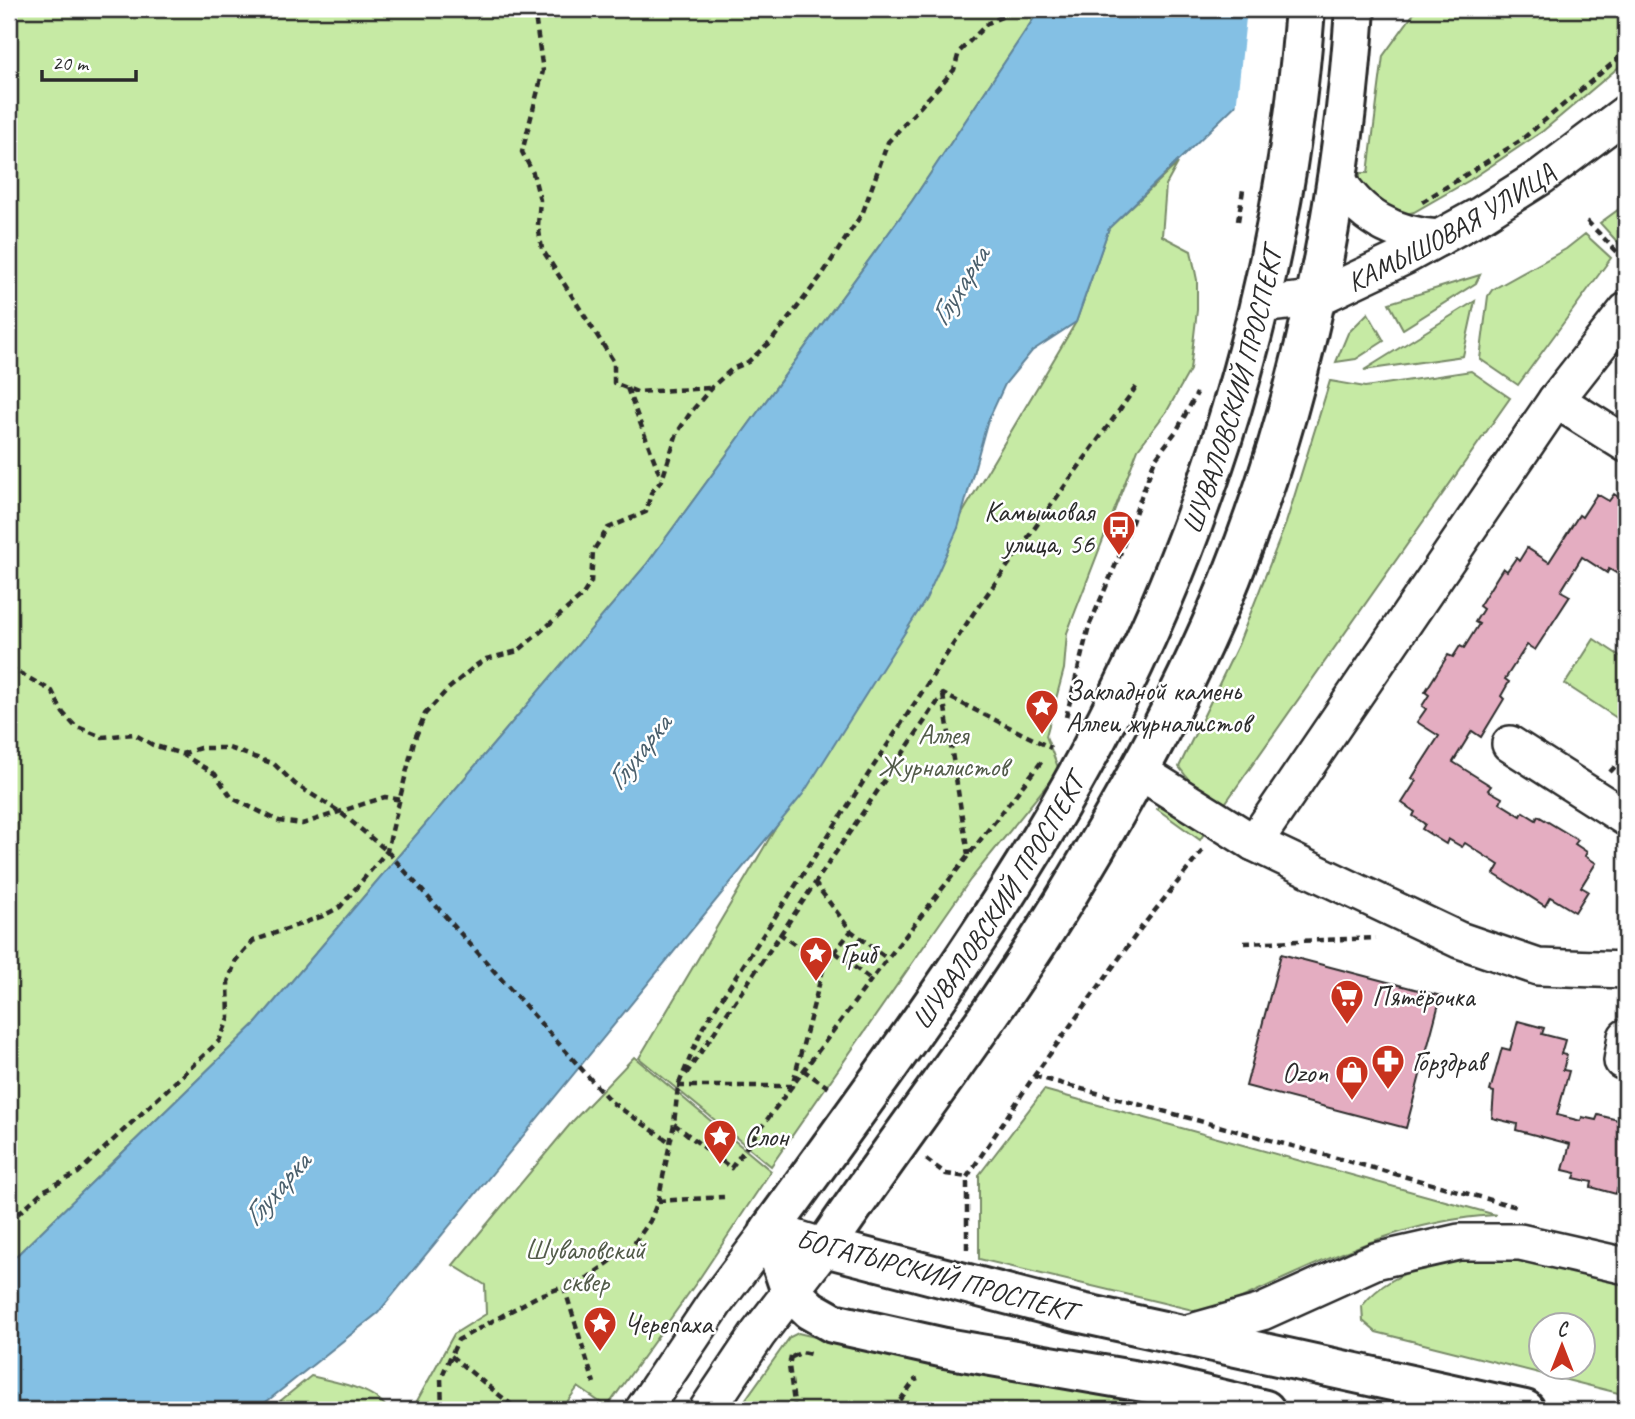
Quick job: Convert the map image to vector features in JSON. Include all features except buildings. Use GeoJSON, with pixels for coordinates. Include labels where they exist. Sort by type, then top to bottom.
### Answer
{"type":"FeatureCollection","features":[{"type":"Feature","properties":{"kind":"main road","name":"ШУВАЛОВСКИЙ ПРОСПЕКТ"},"geometry":{"type":"LineString","coordinates":[[770,1230],[1004,899],[1107,720],[1164,600],[1199,508],[1245,366],[1273,248],[1296,104],[1305,9]]}},
{"type":"Feature","properties":{"kind":"main road","name":"ШУВАЛОВСКИЙ ПРОСПЕКТ"},"geometry":{"type":"LineString","coordinates":[[825,1248],[1049,923],[1139,771],[1184,685],[1249,530],[1284,420],[1315,299],[1336,177],[1355,9]]}},
{"type":"Feature","properties":{"kind":"main road","name":"БОГАТЫРСКИЙ ПРОСПЕКТ"},"geometry":{"type":"LineString","coordinates":[[770,1230],[790,1292],[810,1310],[833,1323],[945,1349],[1161,1385],[1265,1410]]}},
{"type":"Feature","properties":{"kind":"main road","name":"БОГАТЫРСКИЙ ПРОСПЕКТ"},"geometry":{"type":"LineString","coordinates":[[825,1248],[1072,1311],[1525,1410]]}},
{"type":"Feature","properties":{"kind":"street","name":"КАМЫШОВАЯ УЛИЦА"},"geometry":{"type":"LineString","coordinates":[[1259,305],[1315,299],[1439,238],[1542,176],[1626,113]]}},
{"type":"Feature","properties":{"kind":"street"},"geometry":{"type":"LineString","coordinates":[[1336,177],[1357,206],[1374,220],[1404,234],[1439,238]]}},
{"type":"Feature","properties":{"kind":"street"},"geometry":{"type":"LineString","coordinates":[[1254,843],[1556,400],[1626,311]]}},
{"type":"Feature","properties":{"kind":"street"},"geometry":{"type":"LineString","coordinates":[[1556,400],[1626,443]]}},
{"type":"Feature","properties":{"kind":"street"},"geometry":{"type":"LineString","coordinates":[[1510,744],[1626,818]]}},
{"type":"Feature","properties":{"kind":"street"},"geometry":{"type":"LineString","coordinates":[[1139,771],[1254,843],[1459,940],[1538,967],[1626,970]]}},
{"type":"Feature","properties":{"kind":"street"},"geometry":{"type":"LineString","coordinates":[[1626,1037],[1622,1061],[1626,1062]]}},
{"type":"Feature","properties":{"kind":"street","name":"БОГАТЫРСКИЙ ПРОСПЕКТ"},"geometry":{"type":"LineString","coordinates":[[770,1230],[825,1248]]}},
{"type":"Feature","properties":{"kind":"street","name":"ШУВАЛОВСКИЙ ПРОСПЕКТ"},"geometry":{"type":"LineString","coordinates":[[643,1410],[714,1304],[770,1230]]}},
{"type":"Feature","properties":{"kind":"street"},"geometry":{"type":"LineString","coordinates":[[1184,1334],[1262,1312],[1375,1261],[1459,1242],[1520,1242],[1626,1266]]}},
{"type":"Feature","properties":{"kind":"street","name":"ШУВАЛОВСКИЙ ПРОСПЕКТ"},"geometry":{"type":"LineString","coordinates":[[707,1410],[790,1292],[825,1248]]}},
{"type":"Feature","properties":{"kind":"path"},"geometry":{"type":"LineString","coordinates":[[534,9],[544,71],[522,152],[533,173],[540,200],[538,225],[542,249],[614,362],[614,383],[637,392],[712,387]]}},
{"type":"Feature","properties":{"kind":"path"},"geometry":{"type":"LineString","coordinates":[[9,1222],[43,1191],[78,1173],[219,1041],[229,1018],[229,982],[236,960],[253,941],[323,916],[340,907],[387,851],[414,741],[425,714],[475,666],[486,659],[518,651],[582,596],[591,582],[593,551],[608,528],[646,512],[652,493],[662,480],[677,433],[712,387],[732,369],[748,362],[772,340],[809,292],[863,212],[888,142],[954,70],[959,52],[988,23],[1006,15],[1010,9]]}},
{"type":"Feature","properties":{"kind":"path"},"geometry":{"type":"LineString","coordinates":[[1411,208],[1520,141],[1626,52]]}},
{"type":"Feature","properties":{"kind":"path"},"geometry":{"type":"LineString","coordinates":[[1587,221],[1626,261]]}},
{"type":"Feature","properties":{"kind":"path"},"geometry":{"type":"LineString","coordinates":[[1062,724],[1072,701],[1089,626],[1119,557],[1155,458],[1177,430],[1202,384]]}},
{"type":"Feature","properties":{"kind":"path"},"geometry":{"type":"LineString","coordinates":[[626,387],[662,480]]}},
{"type":"Feature","properties":{"kind":"path"},"geometry":{"type":"LineString","coordinates":[[442,1410],[440,1378],[458,1340],[538,1296],[605,1268],[633,1245],[650,1221],[674,1124],[678,1086],[703,1027],[936,671],[1136,387]]}},
{"type":"Feature","properties":{"kind":"path"},"geometry":{"type":"LineString","coordinates":[[9,667],[52,691],[63,713],[75,726],[102,737],[134,734],[153,745],[182,754],[215,774],[232,798],[279,821],[302,824],[385,797],[401,800]]}},
{"type":"Feature","properties":{"kind":"path"},"geometry":{"type":"LineString","coordinates":[[678,1086],[943,694]]}},
{"type":"Feature","properties":{"kind":"path"},"geometry":{"type":"LineString","coordinates":[[943,694],[1052,748]]}},
{"type":"Feature","properties":{"kind":"path"},"geometry":{"type":"LineString","coordinates":[[943,694],[968,855]]}},
{"type":"Feature","properties":{"kind":"path"},"geometry":{"type":"LineString","coordinates":[[674,1124],[731,1168],[871,980],[1052,748],[1057,736]]}},
{"type":"Feature","properties":{"kind":"path"},"geometry":{"type":"LineString","coordinates":[[182,754],[200,748],[229,748],[274,764],[295,784],[340,812],[387,851],[611,1102],[670,1142]]}},
{"type":"Feature","properties":{"kind":"path"},"geometry":{"type":"LineString","coordinates":[[967,1256],[967,1177],[1034,1076],[1141,928],[1203,850]]}},
{"type":"Feature","properties":{"kind":"path"},"geometry":{"type":"LineString","coordinates":[[814,883],[851,931],[888,959]]}},
{"type":"Feature","properties":{"kind":"path"},"geometry":{"type":"LineString","coordinates":[[792,1086],[824,966],[851,931]]}},
{"type":"Feature","properties":{"kind":"path"},"geometry":{"type":"LineString","coordinates":[[779,933],[824,966]]}},
{"type":"Feature","properties":{"kind":"path"},"geometry":{"type":"LineString","coordinates":[[1244,943],[1381,938]]}},
{"type":"Feature","properties":{"kind":"path"},"geometry":{"type":"LineString","coordinates":[[835,952],[871,980]]}},
{"type":"Feature","properties":{"kind":"path"},"geometry":{"type":"LineString","coordinates":[[803,1070],[829,1088]]}},
{"type":"Feature","properties":{"kind":"path"},"geometry":{"type":"LineString","coordinates":[[1034,1076],[1523,1208]]}},
{"type":"Feature","properties":{"kind":"path"},"geometry":{"type":"LineString","coordinates":[[678,1086],[792,1086]]}},
{"type":"Feature","properties":{"kind":"path"},"geometry":{"type":"LineString","coordinates":[[923,1156],[946,1174],[967,1177]]}},
{"type":"Feature","properties":{"kind":"path"},"geometry":{"type":"LineString","coordinates":[[657,1201],[724,1197]]}},
{"type":"Feature","properties":{"kind":"path"},"geometry":{"type":"LineString","coordinates":[[564,1287],[594,1383]]}},
{"type":"Feature","properties":{"kind":"path"},"geometry":{"type":"LineString","coordinates":[[782,1348],[792,1357],[789,1366],[795,1410]]}},
{"type":"Feature","properties":{"kind":"path"},"geometry":{"type":"LineString","coordinates":[[450,1356],[518,1410]]}},
{"type":"Feature","properties":{"kind":"path"},"geometry":{"type":"LineString","coordinates":[[893,1410],[915,1380],[923,1378]]}},
{"type":"Feature","properties":{"kind":"green space"},"geometry":{"type":"Polygon","coordinates":[[[9,9],[1040,9],[912,201],[646,565],[257,1022],[9,1263],[9,9]]]}},
{"type":"Feature","properties":{"kind":"green space"},"geometry":{"type":"Polygon","coordinates":[[[1417,9],[1626,9],[1626,61],[1543,131],[1470,180],[1414,212],[1399,216],[1384,213],[1360,183],[1360,173],[1368,173],[1383,56],[1417,9]]]}},
{"type":"Feature","properties":{"kind":"green space","name":"Аллея Журналистов"},"geometry":{"type":"Polygon","coordinates":[[[1178,163],[1166,185],[1162,236],[1191,251],[1197,280],[1197,310],[1190,370],[1167,411],[1138,449],[1067,633],[1064,669],[1046,736],[1059,770],[970,880],[771,1166],[639,1058],[1076,322],[1109,228],[1178,163]]]}},
{"type":"Feature","properties":{"kind":"green space"},"geometry":{"type":"Polygon","coordinates":[[[1626,204],[1626,241],[1621,246],[1600,223],[1626,204]]]}},
{"type":"Feature","properties":{"kind":"green space"},"geometry":{"type":"Polygon","coordinates":[[[1585,234],[1611,258],[1518,385],[1480,359],[1488,296],[1492,290],[1566,249],[1585,234]]]}},
{"type":"Feature","properties":{"kind":"green space"},"geometry":{"type":"Polygon","coordinates":[[[1480,275],[1476,283],[1403,329],[1389,303],[1480,275]]]}},
{"type":"Feature","properties":{"kind":"green space"},"geometry":{"type":"Polygon","coordinates":[[[1475,301],[1463,356],[1364,370],[1475,301]]]}},
{"type":"Feature","properties":{"kind":"green space"},"geometry":{"type":"Polygon","coordinates":[[[1368,313],[1384,341],[1356,359],[1336,362],[1348,333],[1368,313]]]}},
{"type":"Feature","properties":{"kind":"green space"},"geometry":{"type":"Polygon","coordinates":[[[1471,371],[1510,398],[1224,805],[1196,789],[1179,767],[1238,645],[1286,523],[1330,381],[1365,387],[1471,371]]]}},
{"type":"Feature","properties":{"kind":"green space"},"geometry":{"type":"Polygon","coordinates":[[[1594,639],[1626,660],[1626,724],[1565,684],[1594,639]]]}},
{"type":"Feature","properties":{"kind":"green space"},"geometry":{"type":"Polygon","coordinates":[[[1159,804],[1177,809],[1208,827],[1200,840],[1157,809],[1159,804]]]}},
{"type":"Feature","properties":{"kind":"green space","name":"Шуваловский сквер"},"geometry":{"type":"Polygon","coordinates":[[[634,1057],[771,1171],[699,1279],[607,1407],[578,1387],[561,1410],[412,1410],[454,1334],[486,1314],[485,1285],[453,1265],[572,1122],[634,1057]]]}},
{"type":"Feature","properties":{"kind":"green space"},"geometry":{"type":"Polygon","coordinates":[[[1044,1090],[1496,1215],[1423,1226],[1389,1236],[1321,1262],[1221,1307],[1201,1312],[979,1259],[979,1175],[1044,1090]]]}},
{"type":"Feature","properties":{"kind":"green space"},"geometry":{"type":"Polygon","coordinates":[[[1518,1257],[1626,1284],[1626,1395],[1566,1380],[1596,1380],[1596,1310],[1526,1310],[1526,1370],[1376,1332],[1363,1321],[1362,1306],[1394,1279],[1434,1265],[1518,1257]]]}},
{"type":"Feature","properties":{"kind":"green space"},"geometry":{"type":"Polygon","coordinates":[[[798,1333],[937,1366],[1189,1410],[738,1410],[790,1337],[798,1333]]]}},
{"type":"Feature","properties":{"kind":"green space"},"geometry":{"type":"Polygon","coordinates":[[[311,1376],[364,1391],[382,1402],[388,1410],[269,1410],[311,1376]]]}},
{"type":"Feature","properties":{"kind":"water","name":"Глухарка"},"geometry":{"type":"Polygon","coordinates":[[[1040,9],[1283,9],[1260,41],[1251,90],[1109,228],[1076,322],[1032,351],[1005,384],[987,423],[958,528],[926,599],[803,794],[378,1313],[256,1410],[9,1410],[9,1263],[257,1022],[646,565],[912,201],[1040,9]]]}},
{"type":"Feature","properties":{"kind":"pier"},"geometry":{"type":"Polygon","coordinates":[[[1247,9],[1286,9],[1264,43],[1254,92],[1236,109],[1247,9]]]}},
{"type":"Feature","properties":{"kind":"place","name":"Камышовая улица, 56"},"geometry":{"type":"Point","coordinates":[1119,557]}},
{"type":"Feature","properties":{"kind":"place","name":"Закладной камень Аллеи журналистов"},"geometry":{"type":"Point","coordinates":[1042,736]}},
{"type":"Feature","properties":{"kind":"place","name":"Гриб"},"geometry":{"type":"Point","coordinates":[816,983]}},
{"type":"Feature","properties":{"kind":"place","name":"Пятёрочка"},"geometry":{"type":"Point","coordinates":[1347,1026]}},
{"type":"Feature","properties":{"kind":"place","name":"Горздрав"},"geometry":{"type":"Point","coordinates":[1388,1091]}},
{"type":"Feature","properties":{"kind":"place","name":"Ozon"},"geometry":{"type":"Point","coordinates":[1352,1102]}},
{"type":"Feature","properties":{"kind":"place","name":"Слон"},"geometry":{"type":"Point","coordinates":[720,1166]}},
{"type":"Feature","properties":{"kind":"place","name":"Черепаха"},"geometry":{"type":"Point","coordinates":[600,1353]}}]}
